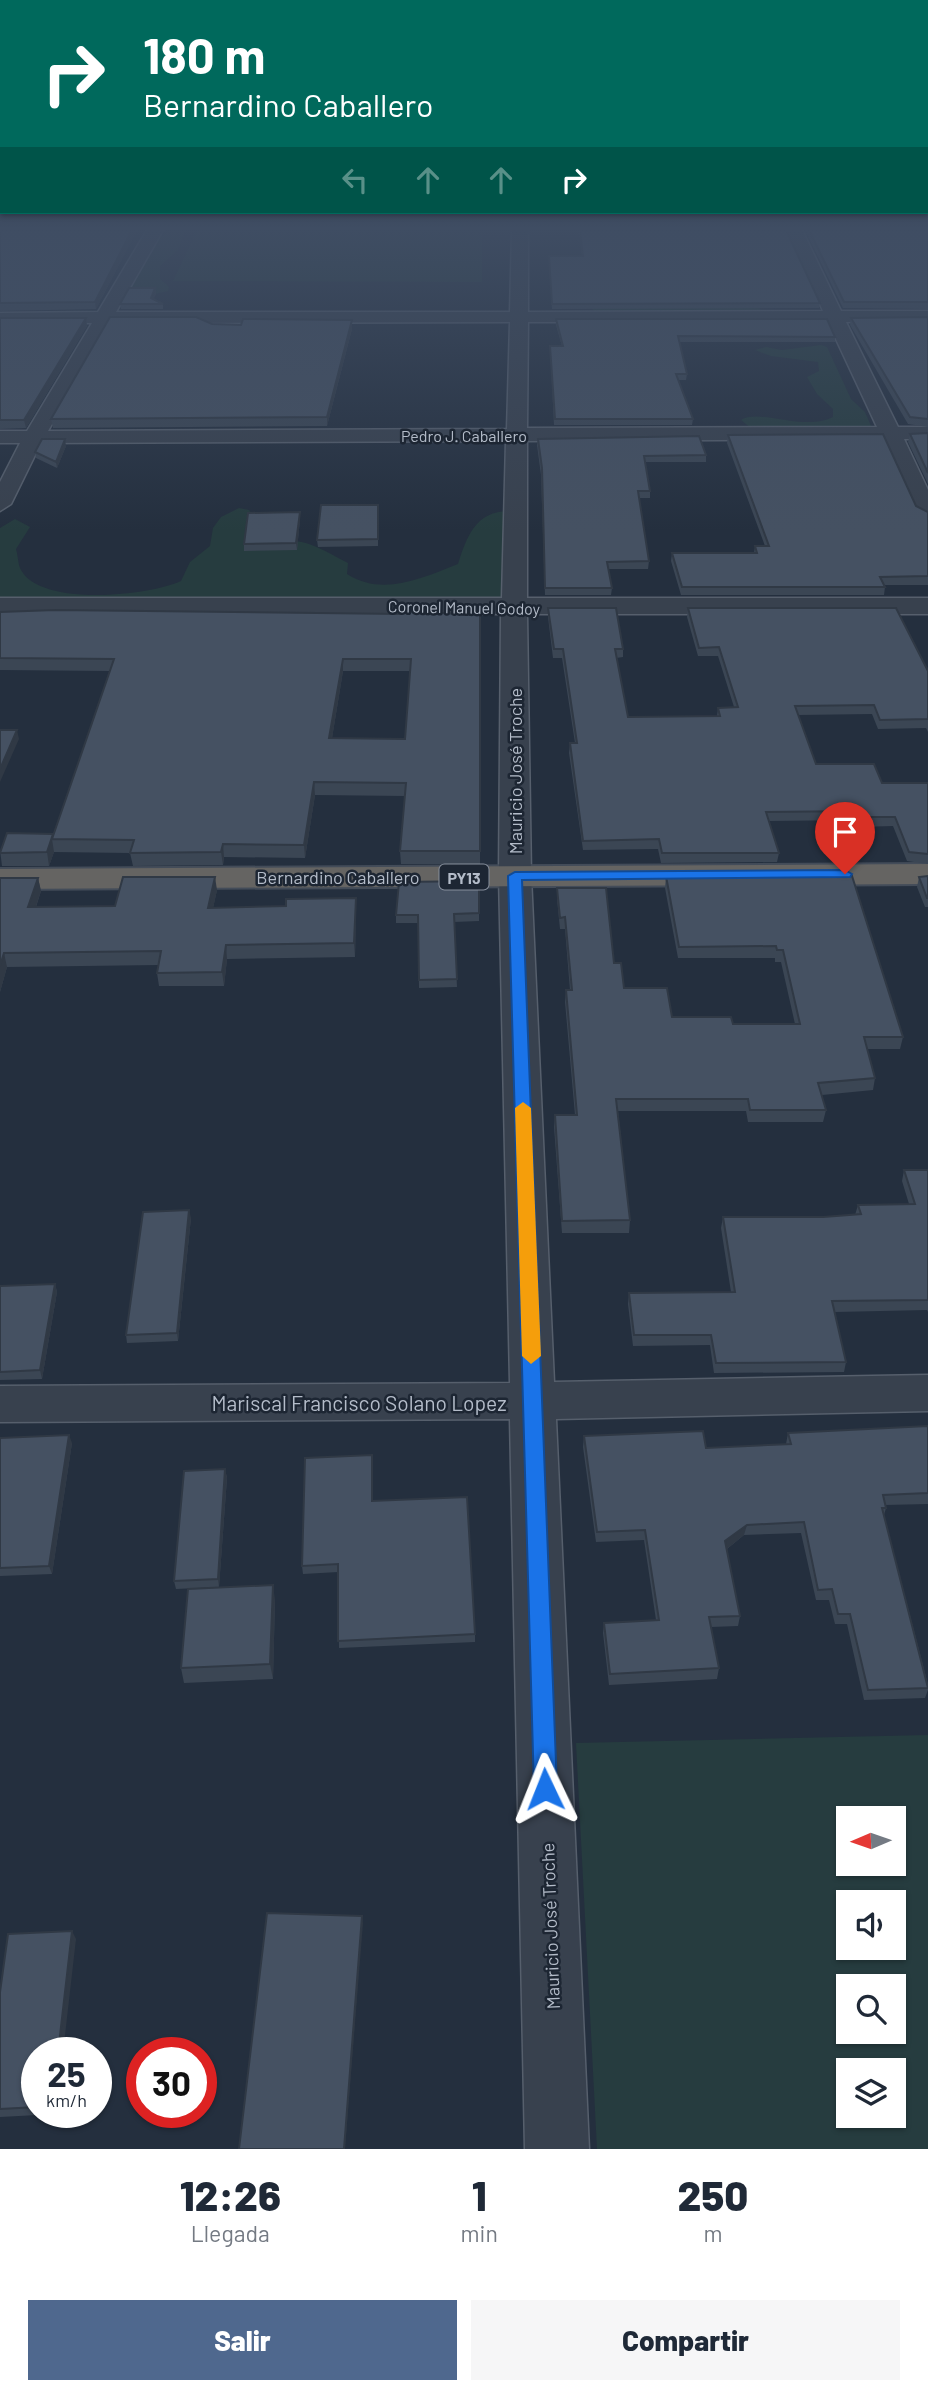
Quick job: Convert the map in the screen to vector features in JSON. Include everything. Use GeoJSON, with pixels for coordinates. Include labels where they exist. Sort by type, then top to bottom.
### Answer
{"type":"FeatureCollection","features":[{"type":"Feature","properties":{"kind":"highway","name":"Bernardino Caballero"},"geometry":{"type":"LineString","coordinates":[[0,879],[928,874]]}},
{"type":"Feature","properties":{"kind":"street"},"geometry":{"type":"LineString","coordinates":[[0,504],[34,437],[97,330]]}},
{"type":"Feature","properties":{"kind":"street","name":"Mauricio José Troche"},"geometry":{"type":"LineString","coordinates":[[519,330],[514,608],[515,876],[557,2149]]}},
{"type":"Feature","properties":{"kind":"street"},"geometry":{"type":"LineString","coordinates":[[841,330],[928,513]]}},
{"type":"Feature","properties":{"kind":"street","name":"Pedro J. Caballero"},"geometry":{"type":"LineString","coordinates":[[0,437],[928,433]]}},
{"type":"Feature","properties":{"kind":"street","name":"Coronel Manuel Godoy"},"geometry":{"type":"LineString","coordinates":[[0,606],[928,606]]}},
{"type":"Feature","properties":{"kind":"street","name":"Mariscal Francisco Solano Lopez"},"geometry":{"type":"LineString","coordinates":[[0,1404],[533,1401],[928,1393]]}},
{"type":"Feature","properties":{"kind":"green space"},"geometry":{"type":"Polygon","coordinates":[[[821,345],[827,347],[851,399],[865,412],[871,426],[866,429],[752,429],[741,420],[759,417],[808,422],[833,417],[833,409],[817,394],[807,377],[819,371],[818,362],[771,356],[755,350],[766,347],[782,350],[821,345]]]}},
{"type":"Feature","properties":{"kind":"green space"},"geometry":{"type":"Polygon","coordinates":[[[239,508],[249,510],[273,540],[296,541],[320,548],[348,563],[347,574],[361,581],[388,585],[417,579],[458,564],[469,535],[481,520],[499,512],[511,511],[505,602],[119,610],[73,597],[59,597],[0,631],[0,528],[15,519],[30,527],[16,549],[21,570],[32,582],[72,594],[122,594],[181,581],[190,562],[210,546],[213,528],[221,517],[239,508]]]}},
{"type":"Feature","properties":{"kind":"green space"},"geometry":{"type":"Polygon","coordinates":[[[928,1735],[928,2149],[597,2149],[576,1743],[928,1735]]]}},
{"type":"Feature","properties":{"kind":"building"},"geometry":{"type":"Polygon","coordinates":[[[0,330],[79,330],[24,420],[0,420],[0,330]]]}},
{"type":"Feature","properties":{"kind":"building"},"geometry":{"type":"Polygon","coordinates":[[[102,330],[349,330],[327,417],[51,419],[102,330]]]}},
{"type":"Feature","properties":{"kind":"building"},"geometry":{"type":"Polygon","coordinates":[[[559,330],[832,330],[835,337],[678,336],[687,374],[676,374],[693,419],[555,419],[550,346],[563,346],[559,330]]]}},
{"type":"Feature","properties":{"kind":"building"},"geometry":{"type":"Polygon","coordinates":[[[858,330],[928,330],[928,419],[910,417],[858,330]]]}},
{"type":"Feature","properties":{"kind":"building"},"geometry":{"type":"Polygon","coordinates":[[[928,433],[928,473],[910,434],[928,433]]]}},
{"type":"Feature","properties":{"kind":"building"},"geometry":{"type":"Polygon","coordinates":[[[883,434],[916,506],[928,512],[928,576],[880,577],[885,587],[682,587],[672,553],[757,553],[755,546],[769,546],[728,435],[883,434]]]}},
{"type":"Feature","properties":{"kind":"building"},"geometry":{"type":"Polygon","coordinates":[[[699,436],[706,455],[644,456],[650,491],[638,491],[649,561],[607,562],[612,588],[545,588],[542,468],[538,439],[699,436]]]}},
{"type":"Feature","properties":{"kind":"building"},"geometry":{"type":"Polygon","coordinates":[[[42,439],[65,439],[56,462],[35,452],[42,439]]]}},
{"type":"Feature","properties":{"kind":"building"},"geometry":{"type":"Polygon","coordinates":[[[321,505],[378,505],[378,539],[317,540],[321,505]]]}},
{"type":"Feature","properties":{"kind":"building"},"geometry":{"type":"Polygon","coordinates":[[[300,512],[296,543],[244,544],[248,513],[300,512]]]}},
{"type":"Feature","properties":{"kind":"building"},"geometry":{"type":"Polygon","coordinates":[[[548,608],[616,608],[623,649],[615,649],[628,717],[720,716],[718,708],[738,707],[719,647],[699,648],[688,608],[896,608],[928,671],[928,719],[880,720],[874,705],[795,706],[816,764],[874,764],[882,783],[928,783],[928,854],[909,852],[895,817],[860,817],[858,811],[766,812],[779,853],[662,853],[659,839],[583,841],[570,743],[577,743],[563,649],[554,649],[548,608]]]}},
{"type":"Feature","properties":{"kind":"building"},"geometry":{"type":"Polygon","coordinates":[[[55,610],[401,614],[401,611],[480,615],[480,851],[400,851],[406,783],[314,782],[304,845],[223,844],[221,852],[130,853],[134,840],[52,839],[114,659],[0,658],[0,612],[55,610]],[[343,659],[329,738],[405,739],[411,659],[343,659]]]}},
{"type":"Feature","properties":{"kind":"building"},"geometry":{"type":"Polygon","coordinates":[[[0,730],[17,730],[0,769],[0,730]]]}},
{"type":"Feature","properties":{"kind":"building"},"geometry":{"type":"Polygon","coordinates":[[[7,833],[53,834],[47,852],[0,853],[7,833]]]}},
{"type":"Feature","properties":{"kind":"building"},"geometry":{"type":"Polygon","coordinates":[[[666,876],[852,876],[903,1037],[864,1037],[875,1078],[818,1083],[826,1110],[750,1110],[748,1099],[616,1099],[630,1220],[562,1221],[555,1115],[577,1115],[566,990],[572,990],[565,917],[560,918],[557,888],[606,888],[614,963],[621,963],[624,988],[667,988],[672,1017],[731,1017],[733,1024],[800,1024],[783,950],[777,950],[776,946],[679,947],[666,876]]]}},
{"type":"Feature","properties":{"kind":"building"},"geometry":{"type":"Polygon","coordinates":[[[928,876],[928,898],[927,898],[919,877],[928,876]]]}},
{"type":"Feature","properties":{"kind":"building"},"geometry":{"type":"Polygon","coordinates":[[[123,877],[215,877],[208,908],[286,906],[286,899],[356,898],[354,943],[226,945],[222,972],[157,973],[161,951],[4,953],[0,966],[0,878],[38,878],[28,907],[115,906],[123,877]]]}},
{"type":"Feature","properties":{"kind":"building"},"geometry":{"type":"Polygon","coordinates":[[[479,881],[479,913],[454,914],[457,979],[419,980],[418,915],[396,915],[399,882],[479,881]]]}},
{"type":"Feature","properties":{"kind":"building"},"geometry":{"type":"Polygon","coordinates":[[[904,1170],[928,1170],[928,1300],[832,1301],[846,1362],[716,1363],[711,1335],[634,1335],[629,1293],[735,1292],[723,1217],[823,1217],[861,1214],[858,1205],[915,1204],[904,1170]]]}},
{"type":"Feature","properties":{"kind":"building"},"geometry":{"type":"Polygon","coordinates":[[[189,1210],[177,1333],[126,1335],[143,1212],[189,1210]]]}},
{"type":"Feature","properties":{"kind":"building"},"geometry":{"type":"Polygon","coordinates":[[[55,1284],[40,1370],[0,1372],[0,1286],[55,1284]]]}},
{"type":"Feature","properties":{"kind":"building"},"geometry":{"type":"Polygon","coordinates":[[[928,1426],[928,1493],[883,1495],[886,1508],[882,1508],[928,1688],[868,1690],[850,1614],[838,1614],[832,1589],[818,1590],[804,1522],[747,1525],[725,1541],[740,1616],[709,1617],[719,1668],[610,1674],[604,1623],[659,1620],[645,1530],[597,1532],[584,1436],[703,1431],[706,1448],[791,1444],[788,1433],[928,1426]]]}},
{"type":"Feature","properties":{"kind":"building"},"geometry":{"type":"Polygon","coordinates":[[[69,1435],[49,1566],[0,1568],[0,1438],[69,1435]]]}},
{"type":"Feature","properties":{"kind":"building"},"geometry":{"type":"Polygon","coordinates":[[[372,1455],[372,1501],[467,1497],[475,1634],[338,1641],[338,1564],[302,1566],[305,1458],[372,1455]]]}},
{"type":"Feature","properties":{"kind":"building"},"geometry":{"type":"Polygon","coordinates":[[[225,1469],[218,1579],[174,1581],[184,1471],[225,1469]]]}},
{"type":"Feature","properties":{"kind":"building"},"geometry":{"type":"Polygon","coordinates":[[[273,1585],[270,1664],[181,1668],[188,1589],[273,1585]]]}},
{"type":"Feature","properties":{"kind":"building"},"geometry":{"type":"Polygon","coordinates":[[[267,1913],[362,1916],[344,2149],[239,2149],[267,1913]]]}},
{"type":"Feature","properties":{"kind":"building"},"geometry":{"type":"Polygon","coordinates":[[[72,1931],[60,2037],[21,2037],[21,2108],[0,2109],[0,1992],[8,1934],[72,1931]]]}},
{"type":"Feature","properties":{"kind":"slow traffic"},"geometry":{"type":"LineString","coordinates":[[523,1108],[531,1356]]}},
{"type":"Feature","properties":{"kind":"route"},"geometry":{"type":"LineString","coordinates":[[545,1789],[515,876],[845,874]]}}]}
